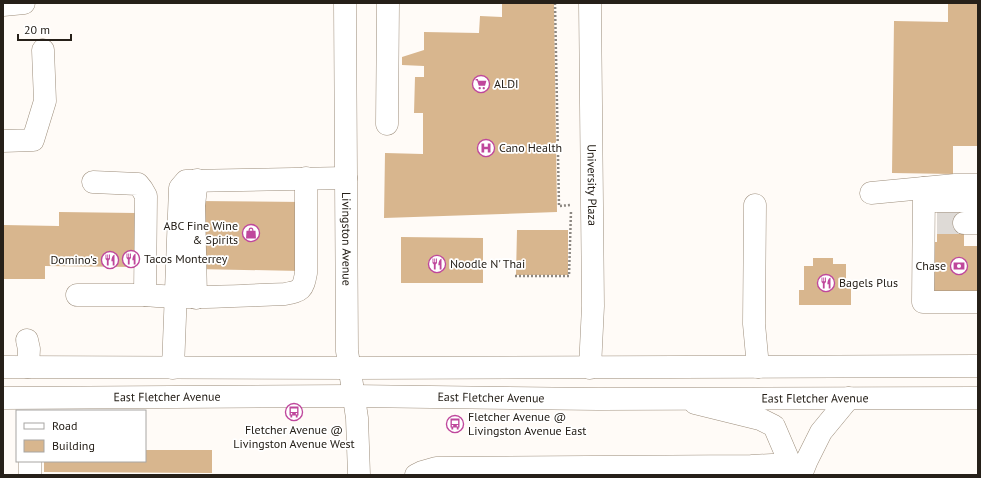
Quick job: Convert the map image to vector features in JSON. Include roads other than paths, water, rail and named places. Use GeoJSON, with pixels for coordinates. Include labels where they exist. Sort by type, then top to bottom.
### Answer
{"type":"FeatureCollection","features":[{"type":"Feature","properties":{"kind":"main road"},"geometry":{"type":"LineString","coordinates":[[3,5],[24,3]]}},
{"type":"Feature","properties":{"kind":"main road","name":"Livingston Avenue"},"geometry":{"type":"LineString","coordinates":[[345,3],[347,351],[357,418],[359,475]]}},
{"type":"Feature","properties":{"kind":"main road"},"geometry":{"type":"LineString","coordinates":[[387,124],[388,3]]}},
{"type":"Feature","properties":{"kind":"main road","name":"University Plaza"},"geometry":{"type":"LineString","coordinates":[[590,3],[593,301],[590,368]]}},
{"type":"Feature","properties":{"kind":"main road"},"geometry":{"type":"LineString","coordinates":[[3,140],[33,140],[45,101],[42,50]]}},
{"type":"Feature","properties":{"kind":"main road"},"geometry":{"type":"LineString","coordinates":[[77,294],[145,295],[186,298],[285,294],[298,291],[302,288],[306,273],[306,178]]}},
{"type":"Feature","properties":{"kind":"main road"},"geometry":{"type":"LineString","coordinates":[[173,368],[186,298],[180,188],[186,181],[346,178]]}},
{"type":"Feature","properties":{"kind":"main road"},"geometry":{"type":"LineString","coordinates":[[93,182],[138,184],[146,196],[145,295]]}},
{"type":"Feature","properties":{"kind":"main road"},"geometry":{"type":"LineString","coordinates":[[924,194],[955,185],[978,185]]}},
{"type":"Feature","properties":{"kind":"main road"},"geometry":{"type":"LineString","coordinates":[[871,193],[924,194],[968,200],[973,218]]}},
{"type":"Feature","properties":{"kind":"main road"},"geometry":{"type":"LineString","coordinates":[[924,194],[930,223],[923,302],[978,302]]}},
{"type":"Feature","properties":{"kind":"main road"},"geometry":{"type":"LineString","coordinates":[[755,205],[754,324],[758,367]]}},
{"type":"Feature","properties":{"kind":"main road"},"geometry":{"type":"LineString","coordinates":[[27,340],[29,349],[28,367]]}},
{"type":"Feature","properties":{"kind":"main road"},"geometry":{"type":"LineString","coordinates":[[3,366],[173,368],[590,368],[978,366]]}},
{"type":"Feature","properties":{"kind":"main road"},"geometry":{"type":"LineString","coordinates":[[796,471],[807,460],[821,432],[848,398],[900,383],[973,384],[978,382]]}},
{"type":"Feature","properties":{"kind":"main road","name":"East Fletcher Avenue"},"geometry":{"type":"LineString","coordinates":[[3,398],[30,404],[353,396],[677,399],[978,398]]}},
{"type":"Feature","properties":{"kind":"main road"},"geometry":{"type":"LineString","coordinates":[[677,399],[739,413],[760,419],[774,426],[796,471]]}},
{"type":"Feature","properties":{"kind":"main road"},"geometry":{"type":"LineString","coordinates":[[30,462],[30,475]]}},
{"type":"Feature","properties":{"kind":"main road"},"geometry":{"type":"LineString","coordinates":[[416,475],[436,468],[752,466],[796,471]]}},
{"type":"Feature","properties":{"kind":"tunnel"},"geometry":{"type":"LineString","coordinates":[[937,223],[964,223]]}},
{"type":"Feature","properties":{"kind":"place","name":"ALDI"},"geometry":{"type":"Point","coordinates":[481,84]}},
{"type":"Feature","properties":{"kind":"place","name":"Cano Health"},"geometry":{"type":"Point","coordinates":[486,148]}},
{"type":"Feature","properties":{"kind":"place","name":"ABC Fine Wine & Spirits"},"geometry":{"type":"Point","coordinates":[251,233]}},
{"type":"Feature","properties":{"kind":"place","name":"Tacos Monterrey"},"geometry":{"type":"Point","coordinates":[131,259]}},
{"type":"Feature","properties":{"kind":"place","name":"Domino's"},"geometry":{"type":"Point","coordinates":[110,260]}},
{"type":"Feature","properties":{"kind":"place","name":"Noodle N' Thai"},"geometry":{"type":"Point","coordinates":[437,264]}},
{"type":"Feature","properties":{"kind":"place","name":"Chase"},"geometry":{"type":"Point","coordinates":[959,266]}},
{"type":"Feature","properties":{"kind":"place","name":"Bagels Plus"},"geometry":{"type":"Point","coordinates":[826,283]}},
{"type":"Feature","properties":{"kind":"place","name":"Fletcher Avenue @ Livingston Avenue West"},"geometry":{"type":"Point","coordinates":[294,412]}},
{"type":"Feature","properties":{"kind":"place","name":"Fletcher Avenue @ Livingston Avenue East"},"geometry":{"type":"Point","coordinates":[455,424]}}]}
